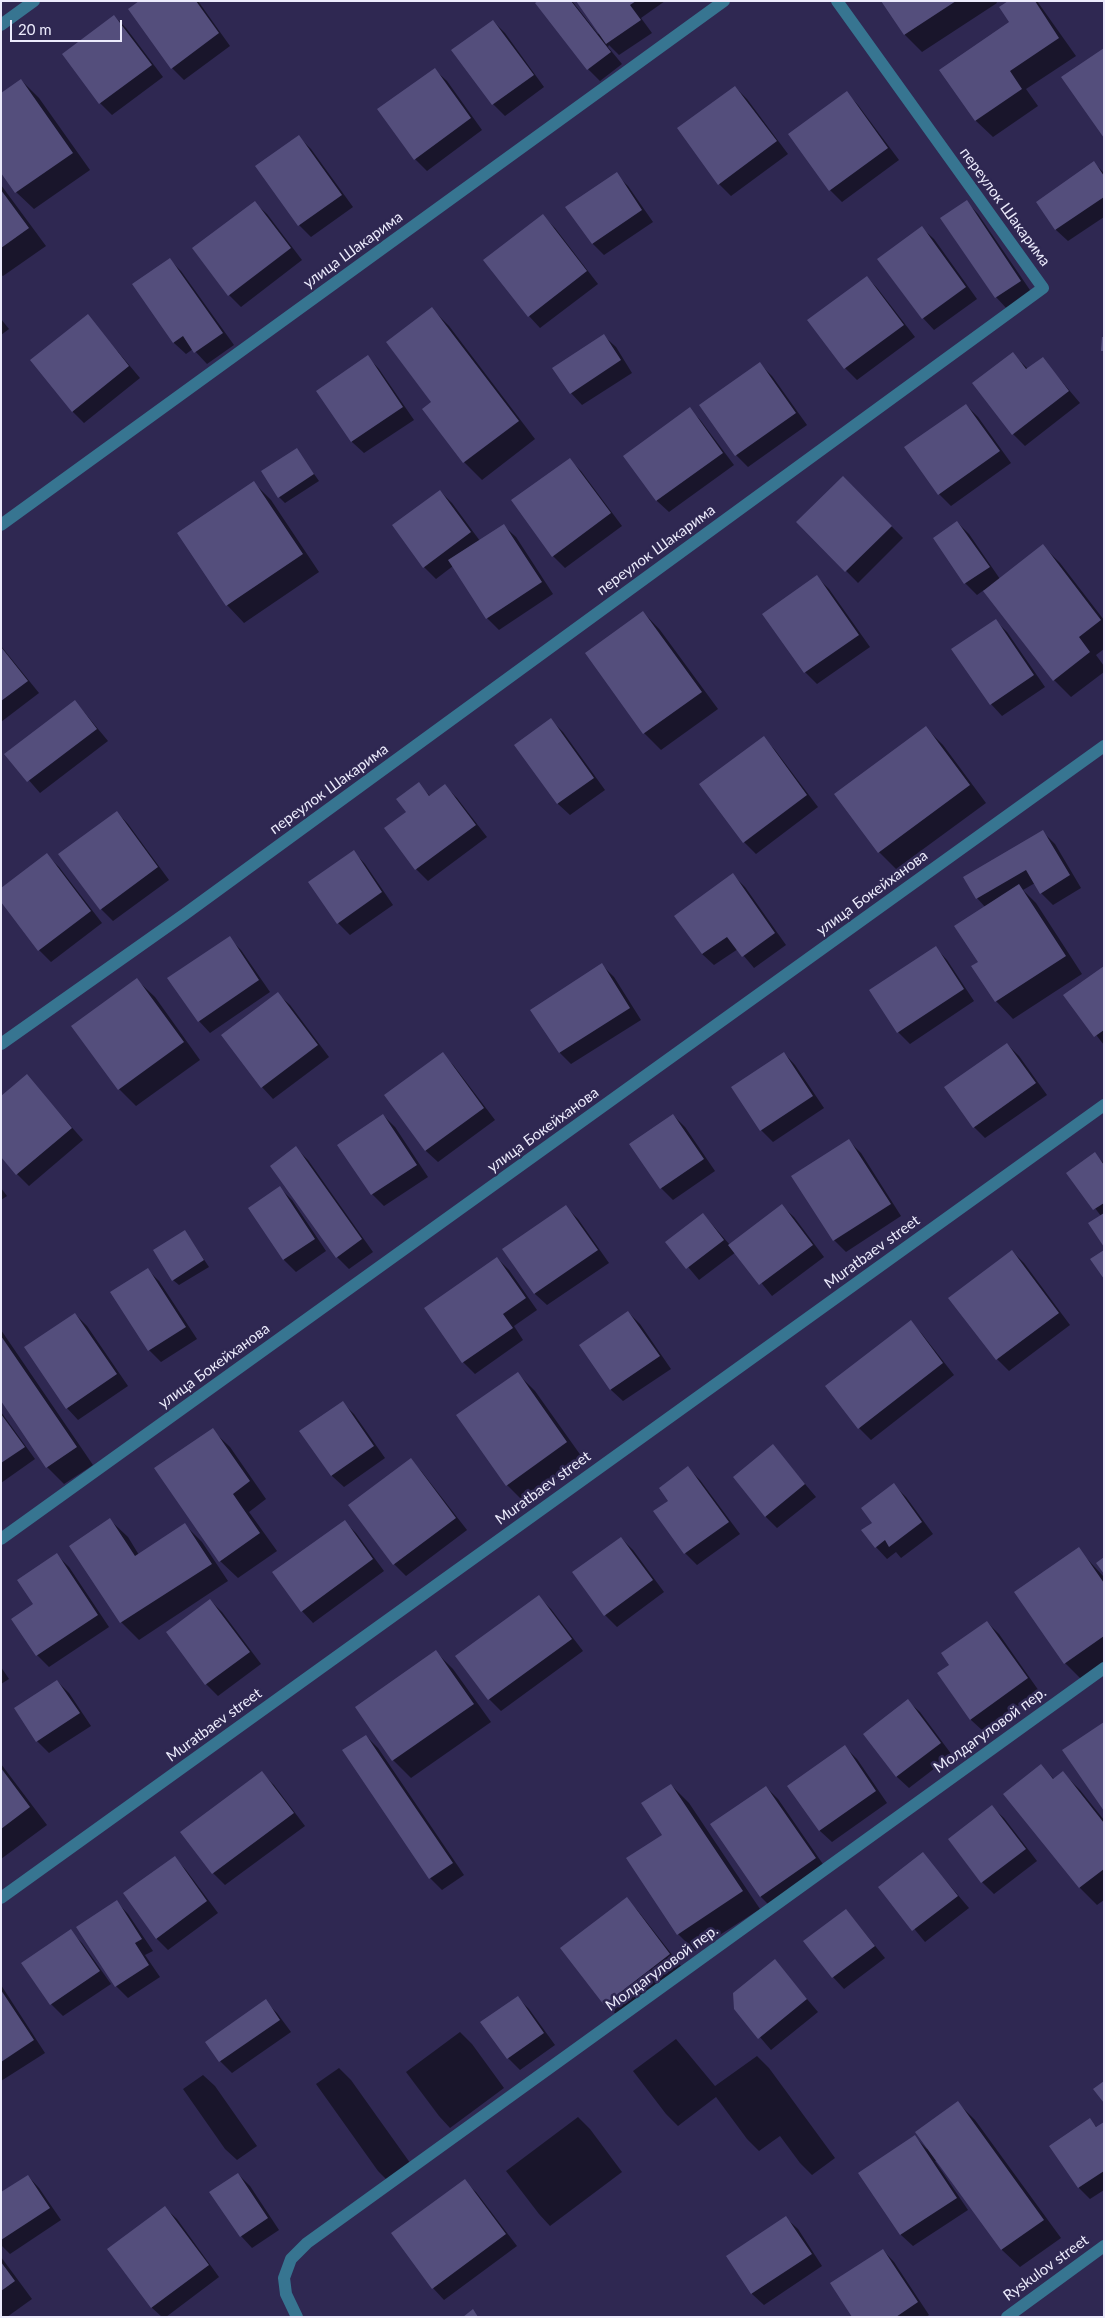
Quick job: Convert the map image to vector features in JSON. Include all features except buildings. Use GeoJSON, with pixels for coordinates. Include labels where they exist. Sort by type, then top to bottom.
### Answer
{"type":"FeatureCollection","features":[{"type":"Feature","properties":{"kind":"street"},"geometry":{"type":"LineString","coordinates":[[1,25],[34,1]]}},
{"type":"Feature","properties":{"kind":"street","name":"улица Шакарима"},"geometry":{"type":"LineString","coordinates":[[1,525],[724,1]]}},
{"type":"Feature","properties":{"kind":"street","name":"переулок Шакарима"},"geometry":{"type":"LineString","coordinates":[[1,1044],[185,914],[1042,288],[837,1]]}},
{"type":"Feature","properties":{"kind":"street","name":"улица Бокейханова"},"geometry":{"type":"LineString","coordinates":[[1,1539],[1104,746]]}},
{"type":"Feature","properties":{"kind":"street","name":"Muratbaev street"},"geometry":{"type":"LineString","coordinates":[[1,1898],[1104,1105]]}},
{"type":"Feature","properties":{"kind":"street","name":"Молдагуловой пер."},"geometry":{"type":"LineString","coordinates":[[297,2317],[286,2294],[284,2278],[291,2259],[307,2243],[1104,1668]]}},
{"type":"Feature","properties":{"kind":"street","name":"Ryskulov street"},"geometry":{"type":"LineString","coordinates":[[1006,2317],[1104,2246]]}}]}
